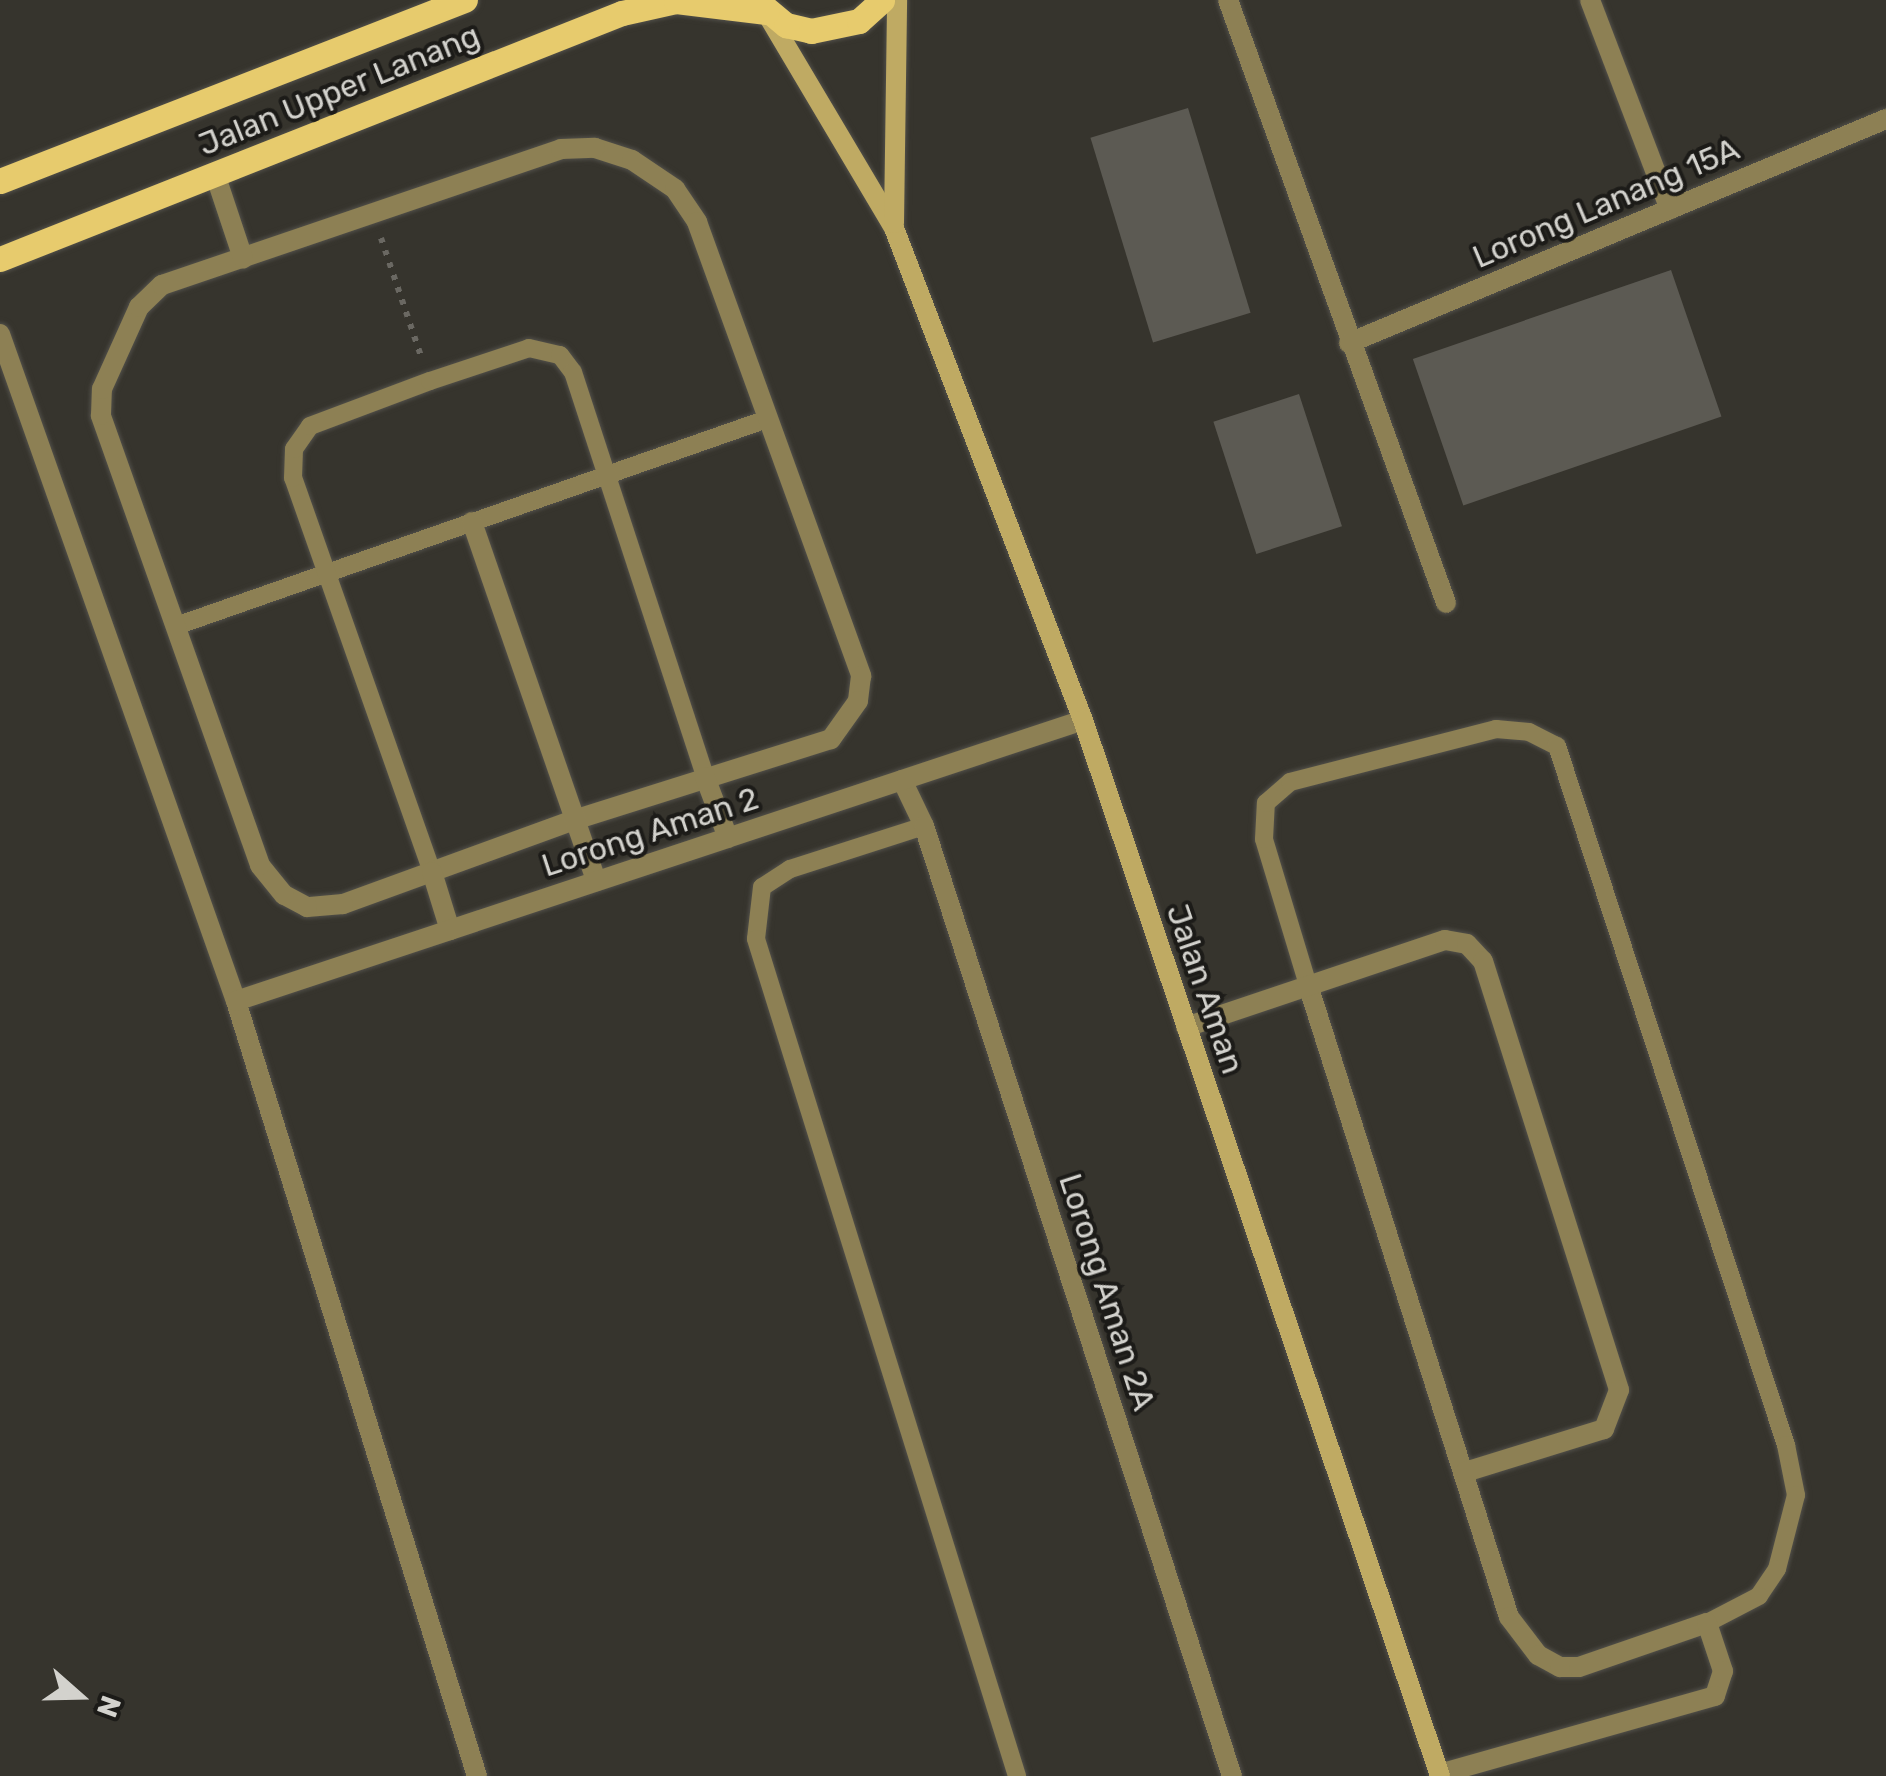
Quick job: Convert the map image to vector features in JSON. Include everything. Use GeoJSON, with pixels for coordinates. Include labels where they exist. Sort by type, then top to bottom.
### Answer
{"type":"FeatureCollection","features":[{"type":"Feature","properties":{"kind":"main road","name":"Jalan Upper Lanang"},"geometry":{"type":"LineString","coordinates":[[0,181],[465,0]]}},
{"type":"Feature","properties":{"kind":"main road","name":"Jalan Upper Lanang"},"geometry":{"type":"LineString","coordinates":[[0,259],[622,13],[676,1],[761,6],[786,25],[836,30],[882,0]]}},
{"type":"Feature","properties":{"kind":"street"},"geometry":{"type":"LineString","coordinates":[[894,228],[897,0]]}},
{"type":"Feature","properties":{"kind":"street"},"geometry":{"type":"LineString","coordinates":[[1228,0],[1349,343],[1446,602]]}},
{"type":"Feature","properties":{"kind":"street"},"geometry":{"type":"LineString","coordinates":[[1590,0],[1670,209]]}},
{"type":"Feature","properties":{"kind":"street"},"geometry":{"type":"LineString","coordinates":[[761,6],[894,228]]}},
{"type":"Feature","properties":{"kind":"street","name":"Lorong Lanang 15A"},"geometry":{"type":"LineString","coordinates":[[1349,343],[1886,119]]}},
{"type":"Feature","properties":{"kind":"street"},"geometry":{"type":"LineString","coordinates":[[595,148],[632,160],[674,188],[697,222],[861,676],[858,701],[832,739],[574,820],[342,904],[308,907],[284,895],[260,866],[101,416],[102,389],[139,307],[162,285],[372,214],[561,149],[595,148]]}},
{"type":"Feature","properties":{"kind":"street"},"geometry":{"type":"LineString","coordinates":[[215,174],[242,258]]}},
{"type":"Feature","properties":{"kind":"street","name":"Jalan Aman"},"geometry":{"type":"LineString","coordinates":[[894,228],[1083,720],[1440,1775]]}},
{"type":"Feature","properties":{"kind":"street"},"geometry":{"type":"LineString","coordinates":[[0,334],[236,1001],[477,1776]]}},
{"type":"Feature","properties":{"kind":"street"},"geometry":{"type":"LineString","coordinates":[[472,522],[596,882]]}},
{"type":"Feature","properties":{"kind":"street","name":"Lorong Aman 2"},"geometry":{"type":"LineString","coordinates":[[236,1001],[1083,720]]}},
{"type":"Feature","properties":{"kind":"street"},"geometry":{"type":"LineString","coordinates":[[705,777],[728,838]]}},
{"type":"Feature","properties":{"kind":"street","name":"Lorong Aman 2A"},"geometry":{"type":"LineString","coordinates":[[902,780],[924,826],[1232,1776]]}},
{"type":"Feature","properties":{"kind":"street"},"geometry":{"type":"LineString","coordinates":[[432,872],[450,930]]}},
{"type":"Feature","properties":{"kind":"street"},"geometry":{"type":"LineString","coordinates":[[1186,1027],[1445,940],[1467,944],[1483,961],[1618,1390],[1604,1428],[1465,1472]]}},
{"type":"Feature","properties":{"kind":"street"},"geometry":{"type":"LineString","coordinates":[[1308,986],[1509,1618],[1538,1655],[1560,1667],[1578,1667],[1706,1623],[1723,1671],[1715,1696],[1440,1775]]}},
{"type":"Feature","properties":{"kind":"lane"},"geometry":{"type":"LineString","coordinates":[[432,872],[330,572],[292,478],[294,449],[310,426],[430,381],[529,348],[560,355],[573,372],[705,777]]}},
{"type":"Feature","properties":{"kind":"lane"},"geometry":{"type":"LineString","coordinates":[[176,626],[767,420]]}},
{"type":"Feature","properties":{"kind":"lane"},"geometry":{"type":"LineString","coordinates":[[1308,986],[1264,839],[1266,803],[1290,782],[1496,729],[1529,732],[1557,746],[1780,1426],[1796,1494],[1790,1535],[1758,1596],[1738,1612],[1706,1623]]}},
{"type":"Feature","properties":{"kind":"lane"},"geometry":{"type":"LineString","coordinates":[[924,826],[790,869],[762,888],[756,939],[1018,1776]]}},
{"type":"Feature","properties":{"kind":"path"},"geometry":{"type":"LineString","coordinates":[[372,214],[430,381]]}},
{"type":"Feature","properties":{"kind":"building"},"geometry":{"type":"Polygon","coordinates":[[[1188,108],[1251,313],[1153,342],[1090,138],[1188,108]]]}},
{"type":"Feature","properties":{"kind":"building"},"geometry":{"type":"Polygon","coordinates":[[[1671,270],[1721,417],[1463,505],[1413,359],[1671,270]]]}},
{"type":"Feature","properties":{"kind":"building"},"geometry":{"type":"Polygon","coordinates":[[[1299,394],[1342,526],[1256,554],[1213,422],[1299,394]]]}}]}
